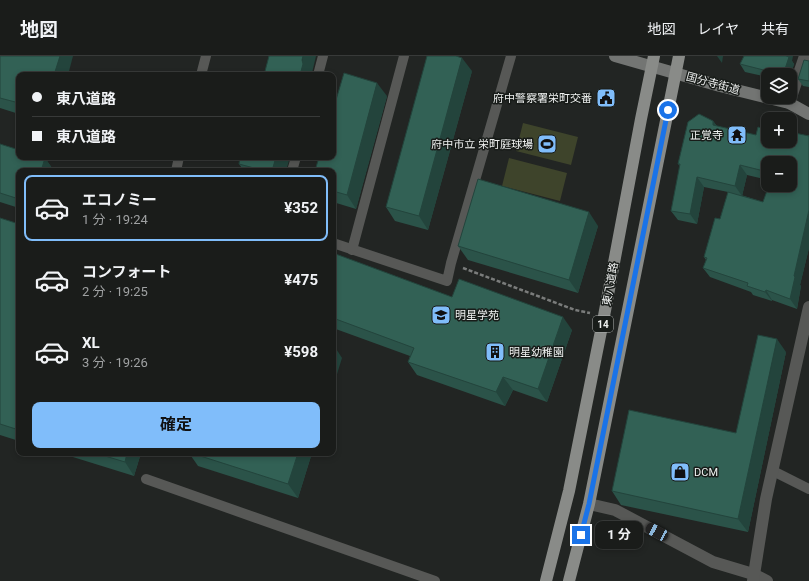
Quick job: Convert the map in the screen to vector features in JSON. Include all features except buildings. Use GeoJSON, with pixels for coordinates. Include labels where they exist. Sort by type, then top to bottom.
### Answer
{"type":"FeatureCollection","features":[{"type":"Feature","properties":{"kind":"main road","name":"国分寺街道"},"geometry":{"type":"LineString","coordinates":[[615,56],[653,61],[676,73],[761,96]]}},
{"type":"Feature","properties":{"kind":"main road","name":"東八道路"},"geometry":{"type":"LineString","coordinates":[[569,581],[589,504],[679,56]]}},
{"type":"Feature","properties":{"kind":"main road","name":"東八道路"},"geometry":{"type":"LineString","coordinates":[[546,581],[569,490],[653,61]]}},
{"type":"Feature","properties":{"kind":"main road","name":"国分寺街道"},"geometry":{"type":"LineString","coordinates":[[791,104],[809,114]]}},
{"type":"Feature","properties":{"kind":"street"},"geometry":{"type":"LineString","coordinates":[[797,80],[805,56]]}},
{"type":"Feature","properties":{"kind":"street"},"geometry":{"type":"LineString","coordinates":[[753,578],[766,499],[809,306]]}},
{"type":"Feature","properties":{"kind":"street"},"geometry":{"type":"LineString","coordinates":[[589,504],[615,510],[713,562],[753,578],[767,581]]}},
{"type":"Feature","properties":{"kind":"lane"},"geometry":{"type":"LineString","coordinates":[[202,72],[206,56]]}},
{"type":"Feature","properties":{"kind":"lane"},"geometry":{"type":"LineString","coordinates":[[319,72],[323,56]]}},
{"type":"Feature","properties":{"kind":"lane"},"geometry":{"type":"LineString","coordinates":[[352,250],[404,56]]}},
{"type":"Feature","properties":{"kind":"lane"},"geometry":{"type":"LineString","coordinates":[[336,244],[447,282],[451,263],[511,56]]}},
{"type":"Feature","properties":{"kind":"lane"},"geometry":{"type":"LineString","coordinates":[[772,471],[809,489]]}},
{"type":"Feature","properties":{"kind":"lane"},"geometry":{"type":"LineString","coordinates":[[146,479],[435,581]]}},
{"type":"Feature","properties":{"kind":"path"},"geometry":{"type":"LineString","coordinates":[[451,263],[575,310],[604,316]]}},
{"type":"Feature","properties":{"kind":"green space","name":"府中市立 栄町庭球場"},"geometry":{"type":"Polygon","coordinates":[[[523,123],[578,137],[571,165],[516,151],[523,123]]]}},
{"type":"Feature","properties":{"kind":"green space"},"geometry":{"type":"Polygon","coordinates":[[[509,158],[567,173],[560,201],[502,186],[509,158]]]}},
{"type":"Feature","properties":{"kind":"place","name":"府中警察署栄町交番"},"geometry":{"type":"Point","coordinates":[606,98]}},
{"type":"Feature","properties":{"kind":"place","name":"正覚寺"},"geometry":{"type":"Point","coordinates":[737,135]}},
{"type":"Feature","properties":{"kind":"place","name":"府中市立 栄町庭球場"},"geometry":{"type":"Point","coordinates":[547,144]}},
{"type":"Feature","properties":{"kind":"place","name":"明星学苑"},"geometry":{"type":"Point","coordinates":[441,315]}},
{"type":"Feature","properties":{"kind":"place","name":"明星幼稚園"},"geometry":{"type":"Point","coordinates":[495,352]}},
{"type":"Feature","properties":{"kind":"place","name":"DCM"},"geometry":{"type":"Point","coordinates":[680,472]}},
{"type":"Feature","properties":{"kind":"route"},"geometry":{"type":"LineString","coordinates":[[581,535],[589,504],[668,110]]}}]}
